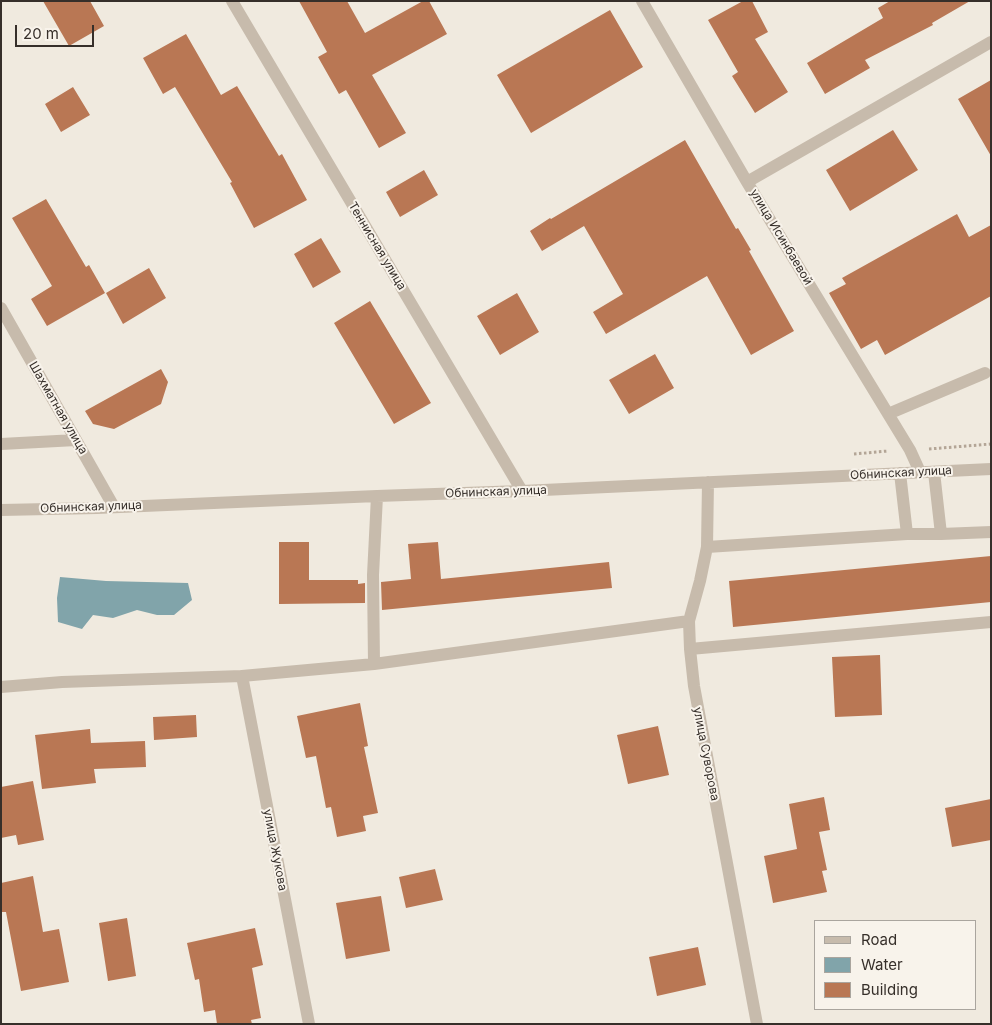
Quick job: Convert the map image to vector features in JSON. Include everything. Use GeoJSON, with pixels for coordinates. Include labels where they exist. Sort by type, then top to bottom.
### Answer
{"type":"FeatureCollection","features":[{"type":"Feature","properties":{"kind":"street","name":"Теннисная улица"},"geometry":{"type":"LineString","coordinates":[[232,1],[522,491]]}},
{"type":"Feature","properties":{"kind":"street","name":"улица Исинбаевой"},"geometry":{"type":"LineString","coordinates":[[642,1],[747,182],[910,450],[920,472]]}},
{"type":"Feature","properties":{"kind":"street"},"geometry":{"type":"LineString","coordinates":[[747,182],[991,42]]}},
{"type":"Feature","properties":{"kind":"street","name":"Шахматная улица"},"geometry":{"type":"LineString","coordinates":[[1,308],[114,507]]}},
{"type":"Feature","properties":{"kind":"street"},"geometry":{"type":"LineString","coordinates":[[888,414],[985,373]]}},
{"type":"Feature","properties":{"kind":"street"},"geometry":{"type":"LineString","coordinates":[[1,444],[76,440]]}},
{"type":"Feature","properties":{"kind":"street","name":"Обнинская улица"},"geometry":{"type":"LineString","coordinates":[[1,510],[522,491],[991,469]]}},
{"type":"Feature","properties":{"kind":"street"},"geometry":{"type":"LineString","coordinates":[[934,472],[941,534]]}},
{"type":"Feature","properties":{"kind":"street"},"geometry":{"type":"LineString","coordinates":[[900,473],[907,534]]}},
{"type":"Feature","properties":{"kind":"street","name":"улица Суворова"},"geometry":{"type":"LineString","coordinates":[[708,482],[707,547],[689,620],[690,649],[694,686],[758,1024]]}},
{"type":"Feature","properties":{"kind":"street"},"geometry":{"type":"LineString","coordinates":[[374,664],[373,575],[377,496]]}},
{"type":"Feature","properties":{"kind":"street"},"geometry":{"type":"LineString","coordinates":[[707,547],[907,534],[991,532]]}},
{"type":"Feature","properties":{"kind":"street"},"geometry":{"type":"LineString","coordinates":[[1,687],[62,682],[242,676],[374,664],[689,620]]}},
{"type":"Feature","properties":{"kind":"street"},"geometry":{"type":"LineString","coordinates":[[690,649],[991,622]]}},
{"type":"Feature","properties":{"kind":"street","name":"улица Жукова"},"geometry":{"type":"LineString","coordinates":[[242,676],[308,1024]]}},
{"type":"Feature","properties":{"kind":"water"},"geometry":{"type":"Polygon","coordinates":[[[60,577],[106,581],[188,583],[192,600],[174,615],[157,615],[137,610],[113,618],[93,615],[82,629],[58,622],[57,598],[60,577]]]}},
{"type":"Feature","properties":{"kind":"building"},"geometry":{"type":"Polygon","coordinates":[[[43,1],[90,1],[104,26],[69,46],[43,1]]]}},
{"type":"Feature","properties":{"kind":"building"},"geometry":{"type":"Polygon","coordinates":[[[299,1],[347,1],[365,33],[423,1],[429,1],[447,34],[372,75],[406,133],[379,148],[346,90],[339,94],[318,57],[327,52],[299,1]]]}},
{"type":"Feature","properties":{"kind":"building"},"geometry":{"type":"Polygon","coordinates":[[[743,1],[752,1],[768,32],[755,39],[788,92],[755,113],[732,76],[738,72],[708,20],[743,1]]]}},
{"type":"Feature","properties":{"kind":"building"},"geometry":{"type":"Polygon","coordinates":[[[890,1],[970,1],[932,23],[933,25],[865,60],[870,68],[825,94],[807,63],[883,18],[878,8],[890,1]]]}},
{"type":"Feature","properties":{"kind":"building"},"geometry":{"type":"Polygon","coordinates":[[[610,10],[643,67],[531,133],[497,75],[610,10]]]}},
{"type":"Feature","properties":{"kind":"building"},"geometry":{"type":"Polygon","coordinates":[[[186,34],[221,95],[237,86],[279,156],[282,154],[307,200],[254,228],[230,183],[232,182],[175,87],[163,94],[143,58],[186,34]]]}},
{"type":"Feature","properties":{"kind":"building"},"geometry":{"type":"Polygon","coordinates":[[[991,80],[991,156],[958,99],[991,80]]]}},
{"type":"Feature","properties":{"kind":"building"},"geometry":{"type":"Polygon","coordinates":[[[73,87],[90,115],[61,132],[45,104],[73,87]]]}},
{"type":"Feature","properties":{"kind":"building"},"geometry":{"type":"Polygon","coordinates":[[[893,130],[918,170],[850,211],[826,170],[893,130]]]}},
{"type":"Feature","properties":{"kind":"building"},"geometry":{"type":"Polygon","coordinates":[[[685,140],[736,229],[738,228],[751,250],[749,251],[794,331],[751,355],[707,276],[606,334],[593,312],[623,294],[584,226],[542,251],[530,231],[685,140]]]}},
{"type":"Feature","properties":{"kind":"building"},"geometry":{"type":"Polygon","coordinates":[[[424,170],[438,195],[400,217],[386,192],[424,170]]]}},
{"type":"Feature","properties":{"kind":"building"},"geometry":{"type":"Polygon","coordinates":[[[46,199],[86,267],[89,265],[105,293],[47,326],[31,299],[52,286],[12,218],[46,199]]]}},
{"type":"Feature","properties":{"kind":"building"},"geometry":{"type":"Polygon","coordinates":[[[957,214],[969,237],[991,225],[991,296],[885,355],[877,340],[861,349],[829,293],[846,284],[842,278],[957,214]]]}},
{"type":"Feature","properties":{"kind":"building"},"geometry":{"type":"Polygon","coordinates":[[[321,238],[341,272],[313,288],[294,254],[321,238]]]}},
{"type":"Feature","properties":{"kind":"building"},"geometry":{"type":"Polygon","coordinates":[[[149,268],[166,298],[123,324],[106,293],[149,268]]]}},
{"type":"Feature","properties":{"kind":"building"},"geometry":{"type":"Polygon","coordinates":[[[517,293],[539,332],[500,355],[477,316],[517,293]]]}},
{"type":"Feature","properties":{"kind":"building"},"geometry":{"type":"Polygon","coordinates":[[[370,301],[431,403],[394,424],[334,323],[370,301]]]}},
{"type":"Feature","properties":{"kind":"building"},"geometry":{"type":"Polygon","coordinates":[[[655,354],[674,388],[629,414],[609,380],[655,354]]]}},
{"type":"Feature","properties":{"kind":"building"},"geometry":{"type":"Polygon","coordinates":[[[161,369],[168,382],[161,404],[114,429],[93,424],[85,411],[161,369]]]}},
{"type":"Feature","properties":{"kind":"building"},"geometry":{"type":"Polygon","coordinates":[[[279,542],[309,542],[309,580],[358,580],[358,584],[365,583],[365,603],[279,604],[279,542]]]}},
{"type":"Feature","properties":{"kind":"building"},"geometry":{"type":"Polygon","coordinates":[[[438,542],[441,579],[609,562],[612,588],[382,610],[381,582],[411,579],[408,544],[438,542]]]}},
{"type":"Feature","properties":{"kind":"building"},"geometry":{"type":"Polygon","coordinates":[[[991,556],[991,602],[733,627],[729,581],[991,556]]]}},
{"type":"Feature","properties":{"kind":"building"},"geometry":{"type":"Polygon","coordinates":[[[880,655],[882,715],[835,717],[832,657],[880,655]]]}},
{"type":"Feature","properties":{"kind":"building"},"geometry":{"type":"Polygon","coordinates":[[[360,703],[368,746],[364,747],[378,813],[363,816],[366,831],[337,837],[331,807],[326,808],[316,756],[306,758],[297,716],[360,703]]]}},
{"type":"Feature","properties":{"kind":"building"},"geometry":{"type":"Polygon","coordinates":[[[196,715],[197,737],[154,740],[153,717],[196,715]]]}},
{"type":"Feature","properties":{"kind":"building"},"geometry":{"type":"Polygon","coordinates":[[[658,726],[669,775],[628,784],[617,735],[658,726]]]}},
{"type":"Feature","properties":{"kind":"building"},"geometry":{"type":"Polygon","coordinates":[[[90,729],[91,743],[145,741],[146,767],[94,769],[96,783],[42,789],[35,735],[90,729]]]}},
{"type":"Feature","properties":{"kind":"building"},"geometry":{"type":"Polygon","coordinates":[[[33,781],[44,840],[18,845],[16,835],[1,838],[1,787],[33,781]]]}},
{"type":"Feature","properties":{"kind":"building"},"geometry":{"type":"Polygon","coordinates":[[[824,797],[830,830],[819,832],[827,870],[822,871],[827,892],[773,903],[764,856],[797,849],[789,804],[824,797]]]}},
{"type":"Feature","properties":{"kind":"building"},"geometry":{"type":"Polygon","coordinates":[[[991,799],[991,840],[952,847],[945,808],[991,799]]]}},
{"type":"Feature","properties":{"kind":"building"},"geometry":{"type":"Polygon","coordinates":[[[435,869],[443,900],[406,908],[399,877],[435,869]]]}},
{"type":"Feature","properties":{"kind":"building"},"geometry":{"type":"Polygon","coordinates":[[[33,876],[43,932],[59,929],[69,982],[21,991],[6,912],[1,912],[1,883],[33,876]]]}},
{"type":"Feature","properties":{"kind":"building"},"geometry":{"type":"Polygon","coordinates":[[[381,896],[390,951],[346,959],[336,903],[381,896]]]}},
{"type":"Feature","properties":{"kind":"building"},"geometry":{"type":"Polygon","coordinates":[[[127,918],[136,976],[108,981],[99,923],[127,918]]]}},
{"type":"Feature","properties":{"kind":"building"},"geometry":{"type":"Polygon","coordinates":[[[255,928],[263,965],[252,968],[261,1018],[251,1020],[252,1024],[217,1024],[215,1010],[204,1012],[199,979],[195,980],[187,943],[255,928]]]}},
{"type":"Feature","properties":{"kind":"building"},"geometry":{"type":"Polygon","coordinates":[[[698,947],[706,985],[657,996],[649,957],[698,947]]]}}]}
